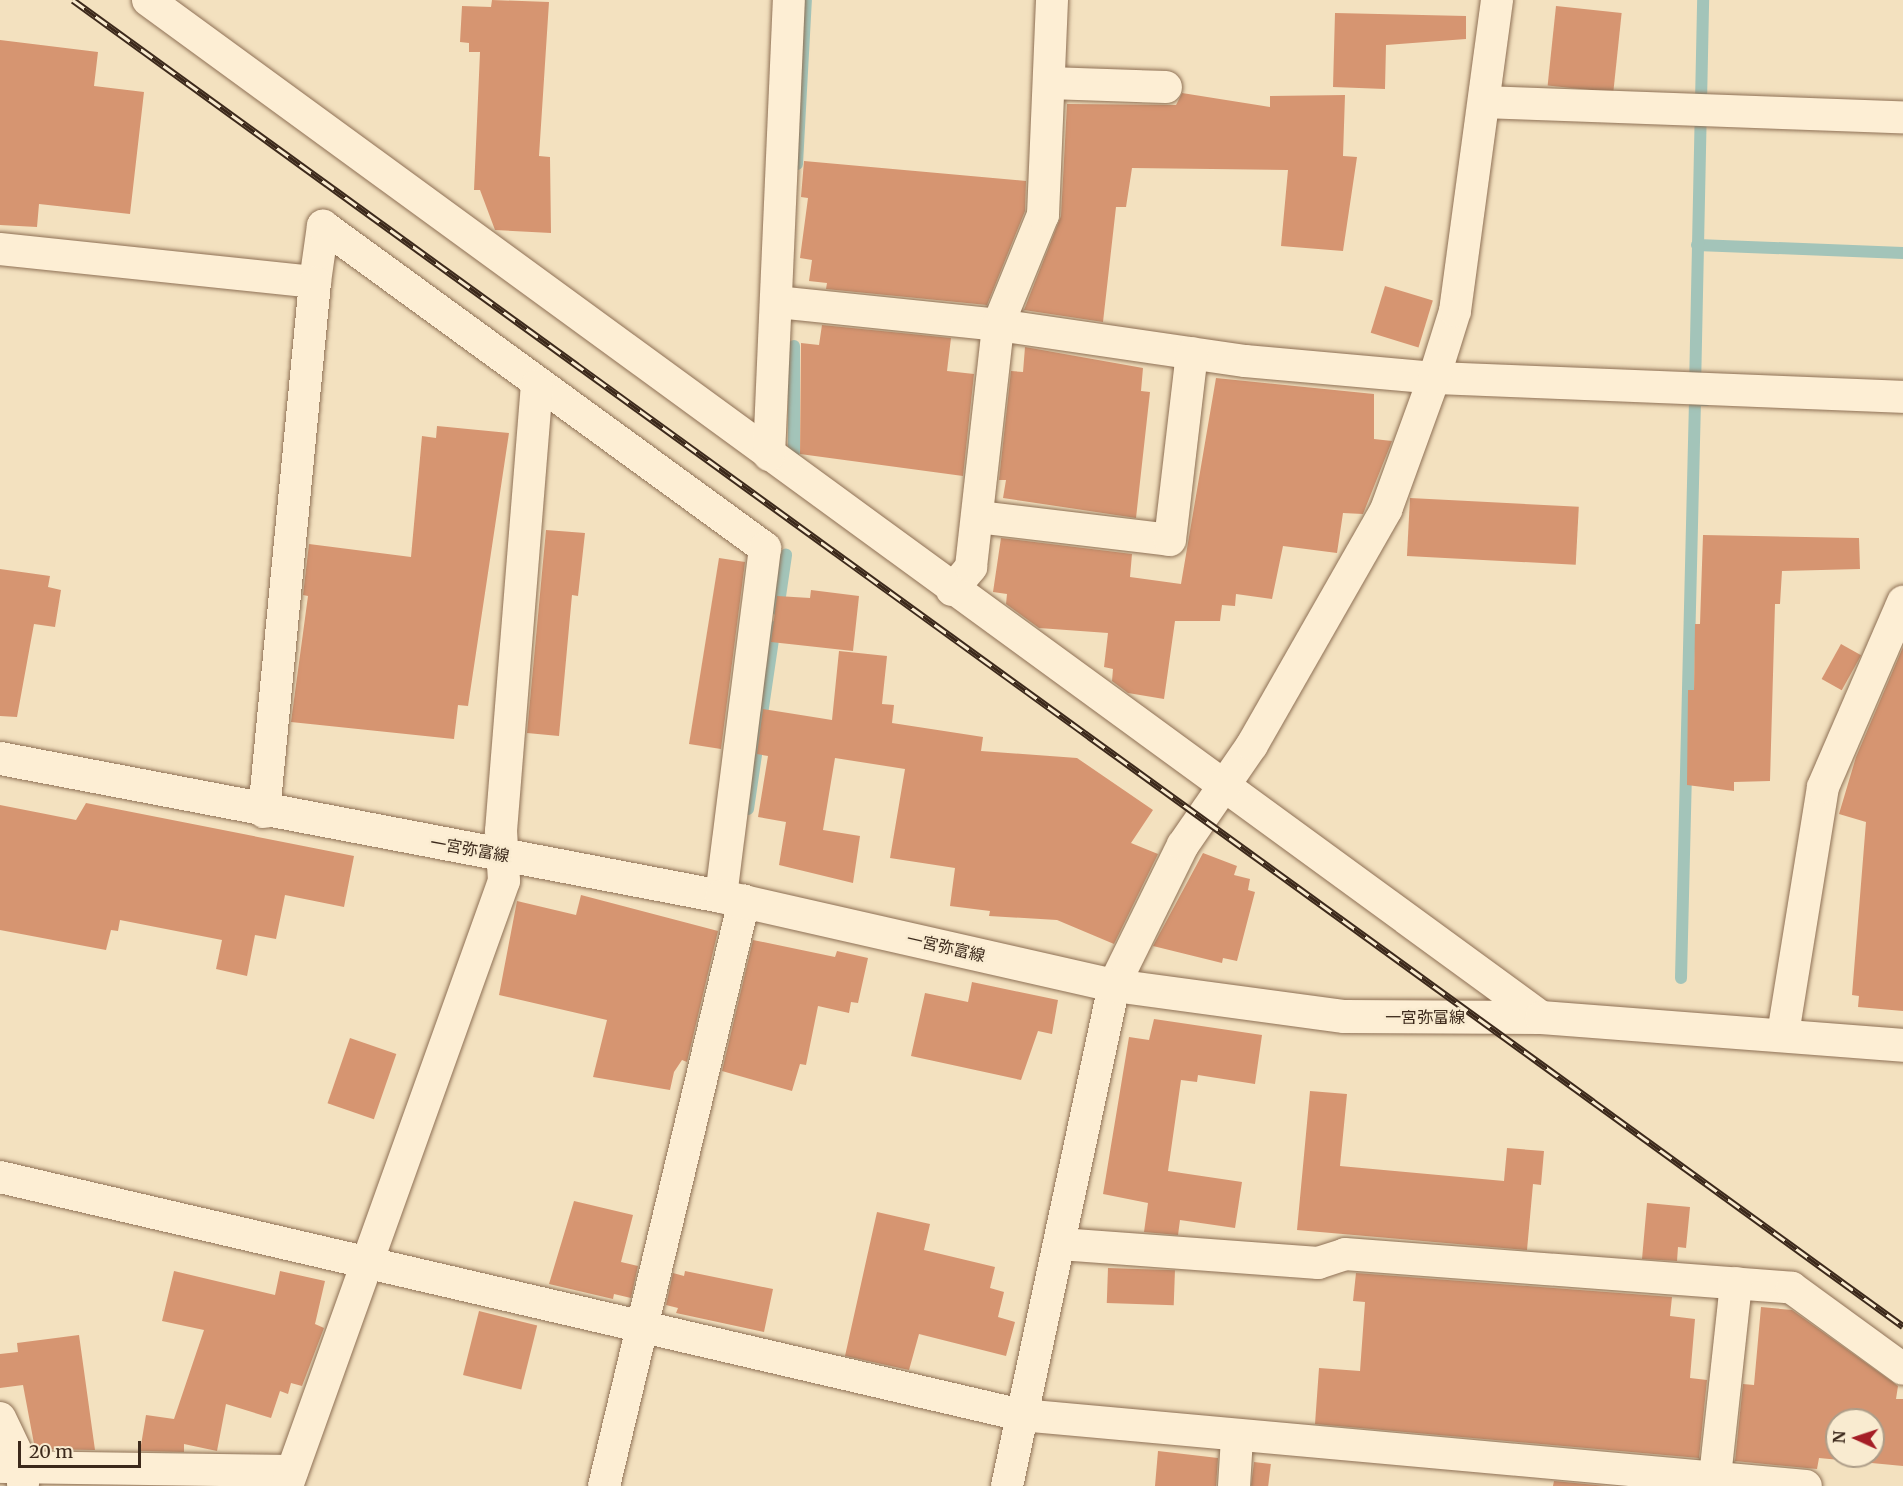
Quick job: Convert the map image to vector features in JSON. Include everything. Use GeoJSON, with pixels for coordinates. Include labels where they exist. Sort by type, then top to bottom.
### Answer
{"type":"FeatureCollection","features":[{"type":"Feature","properties":{"kind":"main road","name":"一宮弥富線"},"geometry":{"type":"LineString","coordinates":[[0,758],[264,812],[732,899],[1114,985],[1344,1016],[1541,1017],[1903,1045]]}},
{"type":"Feature","properties":{"kind":"street"},"geometry":{"type":"LineString","coordinates":[[148,0],[1223,788],[1541,1017]]}},
{"type":"Feature","properties":{"kind":"street"},"geometry":{"type":"LineString","coordinates":[[769,455],[789,0]]}},
{"type":"Feature","properties":{"kind":"street"},"geometry":{"type":"LineString","coordinates":[[952,590],[971,567],[998,325],[1043,215],[1052,0]]}},
{"type":"Feature","properties":{"kind":"street"},"geometry":{"type":"LineString","coordinates":[[1007,1486],[1114,985],[1183,845],[1223,788],[1386,510],[1434,378],[1455,311],[1497,0]]}},
{"type":"Feature","properties":{"kind":"street"},"geometry":{"type":"LineString","coordinates":[[1049,83],[1166,87]]}},
{"type":"Feature","properties":{"kind":"street"},"geometry":{"type":"LineString","coordinates":[[1485,102],[1903,117]]}},
{"type":"Feature","properties":{"kind":"street"},"geometry":{"type":"LineString","coordinates":[[264,812],[315,282],[323,226],[537,385],[765,548],[732,899],[644,1328],[604,1486]]}},
{"type":"Feature","properties":{"kind":"street"},"geometry":{"type":"LineString","coordinates":[[0,249],[315,282]]}},
{"type":"Feature","properties":{"kind":"street"},"geometry":{"type":"LineString","coordinates":[[777,302],[998,325],[1192,353],[1434,378],[1903,397]]}},
{"type":"Feature","properties":{"kind":"street"},"geometry":{"type":"LineString","coordinates":[[978,518],[1170,540],[1192,353]]}},
{"type":"Feature","properties":{"kind":"street"},"geometry":{"type":"LineString","coordinates":[[0,1418],[16,1473],[289,1478],[369,1262],[504,881],[503,855],[537,385]]}},
{"type":"Feature","properties":{"kind":"street"},"geometry":{"type":"LineString","coordinates":[[1783,1035],[1822,788],[1903,602]]}},
{"type":"Feature","properties":{"kind":"street"},"geometry":{"type":"LineString","coordinates":[[0,1177],[1021,1415],[1237,1438],[1715,1482],[1806,1486]]}},
{"type":"Feature","properties":{"kind":"street"},"geometry":{"type":"LineString","coordinates":[[1060,1244],[1318,1263],[1346,1254],[1792,1288],[1903,1369]]}},
{"type":"Feature","properties":{"kind":"street"},"geometry":{"type":"LineString","coordinates":[[1715,1482],[1736,1283]]}},
{"type":"Feature","properties":{"kind":"street"},"geometry":{"type":"LineString","coordinates":[[1234,1486],[1237,1438]]}},
{"type":"Feature","properties":{"kind":"building"},"geometry":{"type":"Polygon","coordinates":[[[492,0],[549,2],[539,156],[550,157],[551,233],[495,230],[480,190],[474,190],[480,52],[469,52],[469,43],[460,42],[462,6],[491,7],[492,0]]]}},
{"type":"Feature","properties":{"kind":"building"},"geometry":{"type":"Polygon","coordinates":[[[1556,6],[1622,13],[1613,92],[1548,86],[1556,6]]]}},
{"type":"Feature","properties":{"kind":"building"},"geometry":{"type":"Polygon","coordinates":[[[1335,13],[1466,16],[1466,39],[1386,45],[1385,89],[1333,87],[1335,13]]]}},
{"type":"Feature","properties":{"kind":"building"},"geometry":{"type":"Polygon","coordinates":[[[0,40],[98,52],[94,86],[144,92],[130,214],[39,204],[37,227],[0,225],[0,40]]]}},
{"type":"Feature","properties":{"kind":"building"},"geometry":{"type":"Polygon","coordinates":[[[1182,93],[1270,107],[1270,96],[1345,95],[1343,156],[1357,157],[1343,251],[1281,246],[1288,170],[1132,168],[1126,207],[1116,207],[1103,322],[1024,310],[1061,216],[1067,104],[1176,105],[1182,93]]]}},
{"type":"Feature","properties":{"kind":"building"},"geometry":{"type":"Polygon","coordinates":[[[804,161],[1026,181],[1025,211],[987,305],[826,289],[827,283],[809,281],[812,260],[800,258],[808,198],[801,197],[804,161]]]}},
{"type":"Feature","properties":{"kind":"building"},"geometry":{"type":"Polygon","coordinates":[[[1385,286],[1433,301],[1418,347],[1371,333],[1385,286]]]}},
{"type":"Feature","properties":{"kind":"building"},"geometry":{"type":"Polygon","coordinates":[[[822,325],[951,338],[947,371],[974,374],[963,476],[800,454],[801,343],[819,345],[822,325]]]}},
{"type":"Feature","properties":{"kind":"building"},"geometry":{"type":"Polygon","coordinates":[[[1025,347],[1143,368],[1141,391],[1150,392],[1136,518],[1003,498],[1006,480],[999,480],[1011,371],[1023,372],[1025,347]]]}},
{"type":"Feature","properties":{"kind":"building"},"geometry":{"type":"Polygon","coordinates":[[[1216,378],[1374,394],[1374,439],[1392,441],[1363,514],[1343,513],[1337,553],[1283,546],[1272,599],[1236,594],[1235,606],[1222,605],[1220,621],[1175,621],[1164,699],[1128,693],[1112,681],[1113,669],[1104,667],[1108,633],[1039,628],[1006,604],[1007,594],[993,592],[1001,538],[1132,554],[1130,577],[1181,584],[1216,378]]]}},
{"type":"Feature","properties":{"kind":"building"},"geometry":{"type":"Polygon","coordinates":[[[437,426],[509,433],[468,706],[458,705],[454,739],[291,722],[308,596],[303,595],[309,544],[411,557],[422,436],[436,438],[437,426]]]}},
{"type":"Feature","properties":{"kind":"building"},"geometry":{"type":"Polygon","coordinates":[[[1410,498],[1579,507],[1576,565],[1407,556],[1410,498]]]}},
{"type":"Feature","properties":{"kind":"building"},"geometry":{"type":"Polygon","coordinates":[[[546,530],[585,533],[578,596],[572,595],[559,736],[527,733],[546,530]]]}},
{"type":"Feature","properties":{"kind":"building"},"geometry":{"type":"Polygon","coordinates":[[[1703,535],[1859,538],[1860,569],[1782,571],[1780,604],[1775,604],[1770,781],[1734,782],[1734,791],[1687,785],[1688,690],[1694,690],[1695,624],[1700,624],[1703,535]]]}},
{"type":"Feature","properties":{"kind":"building"},"geometry":{"type":"Polygon","coordinates":[[[719,558],[745,562],[721,749],[689,744],[719,558]]]}},
{"type":"Feature","properties":{"kind":"building"},"geometry":{"type":"Polygon","coordinates":[[[0,569],[50,576],[48,587],[61,590],[55,627],[34,624],[17,717],[0,716],[0,569]]]}},
{"type":"Feature","properties":{"kind":"building"},"geometry":{"type":"Polygon","coordinates":[[[811,590],[859,596],[853,651],[771,642],[777,596],[810,598],[811,590]]]}},
{"type":"Feature","properties":{"kind":"building"},"geometry":{"type":"Polygon","coordinates":[[[1841,644],[1861,655],[1842,690],[1822,679],[1841,644]]]}},
{"type":"Feature","properties":{"kind":"building"},"geometry":{"type":"Polygon","coordinates":[[[1903,647],[1903,1011],[1858,1007],[1859,996],[1852,995],[1866,822],[1839,814],[1856,757],[1903,647]]]}},
{"type":"Feature","properties":{"kind":"building"},"geometry":{"type":"Polygon","coordinates":[[[839,651],[887,656],[882,704],[894,705],[892,723],[983,737],[981,751],[1077,758],[1153,810],[1131,843],[1158,854],[1114,944],[1057,920],[989,916],[990,911],[950,906],[955,868],[890,858],[905,769],[835,758],[823,830],[860,836],[853,883],[779,865],[786,822],[758,817],[768,756],[757,754],[763,709],[832,720],[839,651]]]}},
{"type":"Feature","properties":{"kind":"building"},"geometry":{"type":"Polygon","coordinates":[[[86,803],[354,856],[344,907],[285,895],[276,939],[255,935],[247,976],[216,969],[222,940],[120,920],[118,931],[111,930],[106,950],[0,930],[0,805],[76,820],[86,803]]]}},
{"type":"Feature","properties":{"kind":"building"},"geometry":{"type":"Polygon","coordinates":[[[1203,853],[1237,866],[1234,875],[1250,879],[1248,890],[1255,892],[1237,961],[1223,958],[1222,963],[1153,946],[1203,853]]]}},
{"type":"Feature","properties":{"kind":"building"},"geometry":{"type":"Polygon","coordinates":[[[581,895],[718,931],[687,1062],[682,1060],[674,1072],[670,1090],[593,1077],[607,1020],[499,995],[517,901],[576,915],[581,895]]]}},
{"type":"Feature","properties":{"kind":"building"},"geometry":{"type":"Polygon","coordinates":[[[753,940],[835,957],[837,951],[868,958],[858,1003],[851,1002],[849,1013],[818,1006],[806,1065],[800,1064],[792,1091],[722,1071],[753,940]]]}},
{"type":"Feature","properties":{"kind":"building"},"geometry":{"type":"Polygon","coordinates":[[[972,982],[1058,1000],[1052,1034],[1038,1031],[1021,1080],[911,1056],[925,993],[968,1002],[972,982]]]}},
{"type":"Feature","properties":{"kind":"building"},"geometry":{"type":"Polygon","coordinates":[[[1154,1019],[1262,1035],[1255,1084],[1198,1075],[1197,1082],[1181,1080],[1168,1171],[1242,1182],[1235,1228],[1180,1220],[1178,1235],[1144,1232],[1148,1203],[1103,1194],[1129,1037],[1149,1040],[1154,1019]]]}},
{"type":"Feature","properties":{"kind":"building"},"geometry":{"type":"Polygon","coordinates":[[[350,1038],[396,1054],[374,1119],[328,1103],[350,1038]]]}},
{"type":"Feature","properties":{"kind":"building"},"geometry":{"type":"Polygon","coordinates":[[[1310,1091],[1347,1094],[1340,1166],[1504,1181],[1507,1148],[1544,1151],[1541,1185],[1533,1184],[1527,1250],[1297,1230],[1310,1091]]]}},
{"type":"Feature","properties":{"kind":"building"},"geometry":{"type":"Polygon","coordinates":[[[574,1201],[633,1215],[621,1262],[638,1266],[631,1298],[614,1294],[613,1299],[549,1284],[574,1201]]]}},
{"type":"Feature","properties":{"kind":"building"},"geometry":{"type":"Polygon","coordinates":[[[1647,1203],[1690,1207],[1686,1248],[1678,1247],[1677,1261],[1642,1259],[1647,1203]]]}},
{"type":"Feature","properties":{"kind":"building"},"geometry":{"type":"Polygon","coordinates":[[[877,1212],[930,1224],[924,1250],[995,1267],[990,1288],[1004,1292],[998,1317],[1015,1322],[1006,1356],[919,1334],[909,1370],[845,1356],[877,1212]]]}},
{"type":"Feature","properties":{"kind":"building"},"geometry":{"type":"Polygon","coordinates":[[[1108,1268],[1175,1270],[1174,1305],[1107,1303],[1108,1268]]]}},
{"type":"Feature","properties":{"kind":"building"},"geometry":{"type":"Polygon","coordinates":[[[174,1271],[275,1295],[280,1271],[325,1281],[315,1324],[324,1328],[302,1386],[291,1383],[288,1394],[280,1391],[271,1418],[226,1404],[217,1451],[184,1444],[184,1452],[140,1451],[146,1415],[174,1419],[204,1330],[162,1321],[174,1271]]]}},
{"type":"Feature","properties":{"kind":"building"},"geometry":{"type":"Polygon","coordinates":[[[685,1271],[773,1289],[764,1332],[676,1313],[678,1308],[666,1305],[673,1273],[684,1276],[685,1271]]]}},
{"type":"Feature","properties":{"kind":"building"},"geometry":{"type":"Polygon","coordinates":[[[1356,1273],[1672,1297],[1670,1316],[1695,1319],[1690,1378],[1707,1380],[1699,1458],[1315,1424],[1319,1368],[1360,1371],[1365,1302],[1353,1301],[1356,1273]]]}},
{"type":"Feature","properties":{"kind":"building"},"geometry":{"type":"Polygon","coordinates":[[[1761,1307],[1792,1310],[1898,1386],[1896,1399],[1903,1399],[1903,1466],[1885,1464],[1885,1408],[1825,1408],[1825,1459],[1819,1458],[1817,1469],[1735,1461],[1743,1384],[1754,1385],[1761,1307]]]}},
{"type":"Feature","properties":{"kind":"building"},"geometry":{"type":"Polygon","coordinates":[[[479,1311],[537,1326],[521,1390],[463,1375],[479,1311]]]}},
{"type":"Feature","properties":{"kind":"building"},"geometry":{"type":"Polygon","coordinates":[[[79,1335],[95,1450],[35,1449],[23,1385],[0,1388],[0,1354],[18,1352],[17,1343],[79,1335]]]}},
{"type":"Feature","properties":{"kind":"building"},"geometry":{"type":"Polygon","coordinates":[[[1158,1451],[1218,1458],[1216,1486],[1155,1486],[1158,1451]]]}},
{"type":"Feature","properties":{"kind":"building"},"geometry":{"type":"Polygon","coordinates":[[[1254,1462],[1271,1464],[1268,1486],[1251,1486],[1254,1462]]]}},
{"type":"Feature","properties":{"kind":"building"},"geometry":{"type":"Polygon","coordinates":[[[1554,1481],[1606,1486],[1553,1486],[1554,1481]]]}},
{"type":"Feature","properties":{"kind":"waterway"},"geometry":{"type":"LineString","coordinates":[[797,164],[806,0]]}},
{"type":"Feature","properties":{"kind":"waterway"},"geometry":{"type":"LineString","coordinates":[[1695,389],[1703,0]]}},
{"type":"Feature","properties":{"kind":"waterway"},"geometry":{"type":"LineString","coordinates":[[1697,245],[1903,253]]}},
{"type":"Feature","properties":{"kind":"waterway"},"geometry":{"type":"LineString","coordinates":[[794,346],[794,452]]}},
{"type":"Feature","properties":{"kind":"waterway"},"geometry":{"type":"LineString","coordinates":[[1681,978],[1695,400],[1706,400]]}},
{"type":"Feature","properties":{"kind":"waterway"},"geometry":{"type":"LineString","coordinates":[[778,610],[786,555]]}},
{"type":"Feature","properties":{"kind":"waterway"},"geometry":{"type":"LineString","coordinates":[[748,809],[775,627]]}},
{"type":"Feature","properties":{"kind":"railway"},"geometry":{"type":"LineString","coordinates":[[73,0],[1903,1326]]}}]}
